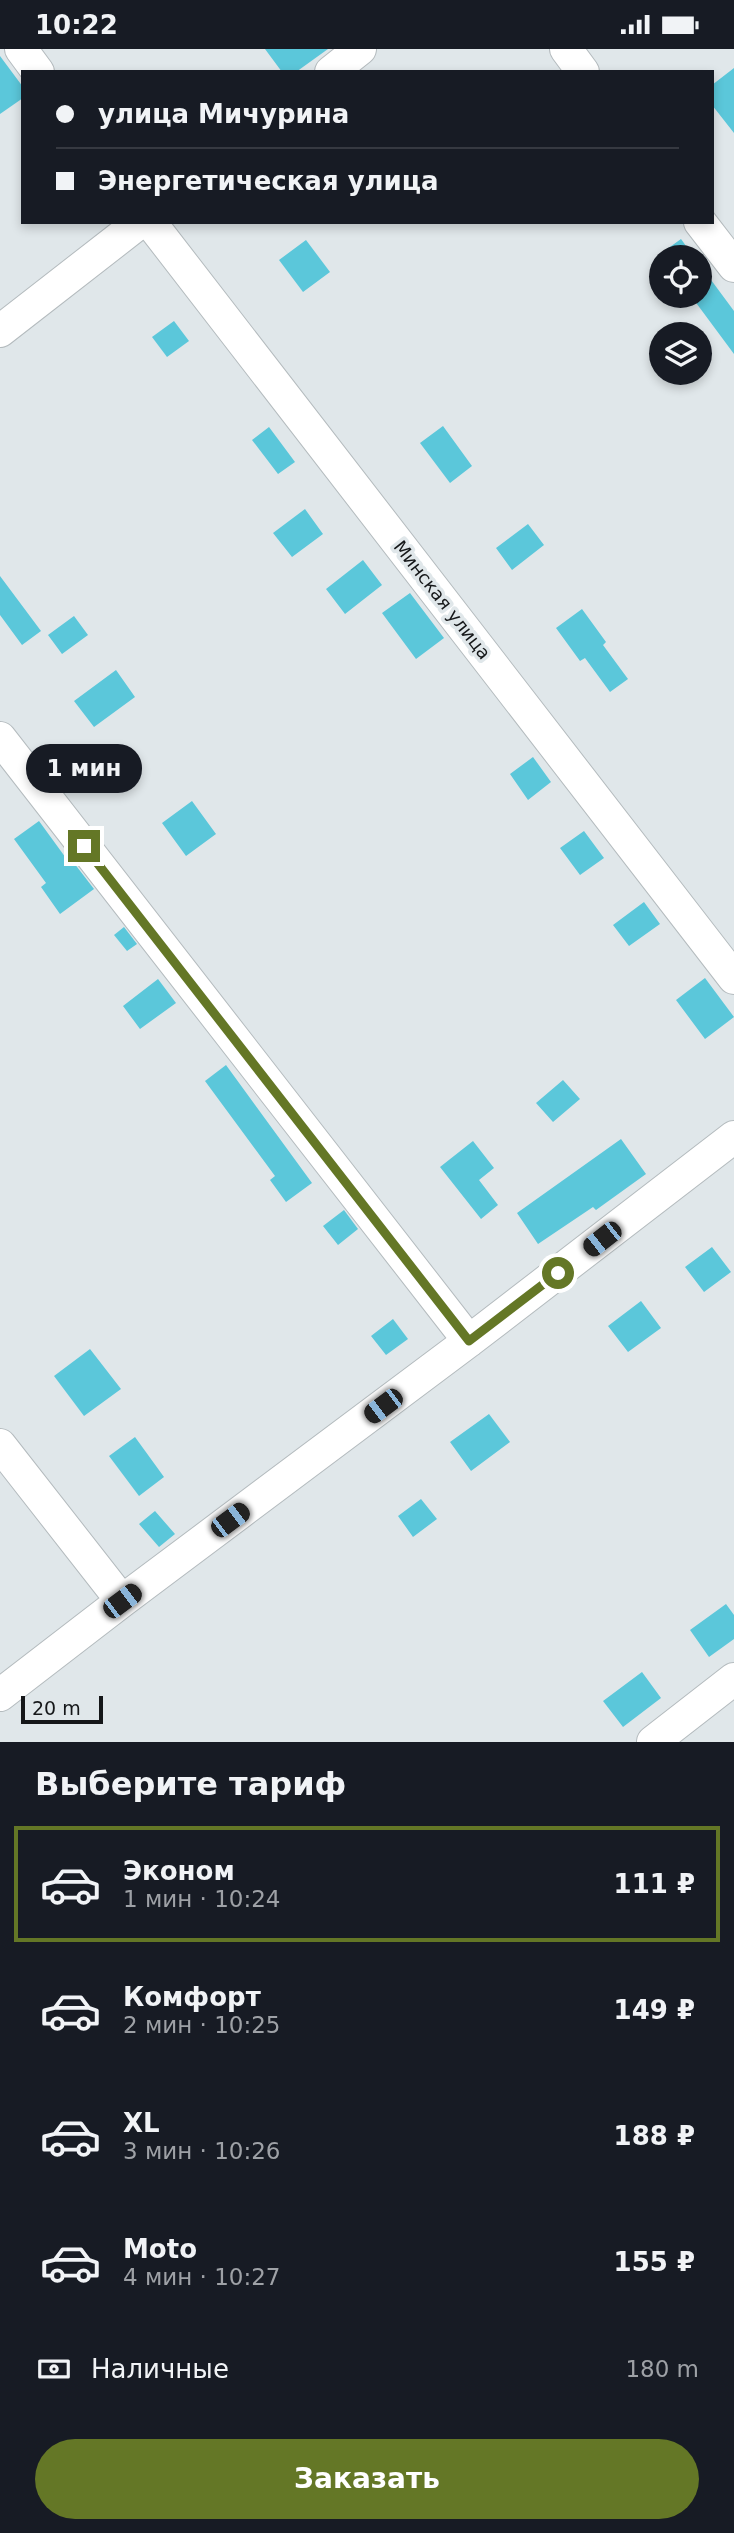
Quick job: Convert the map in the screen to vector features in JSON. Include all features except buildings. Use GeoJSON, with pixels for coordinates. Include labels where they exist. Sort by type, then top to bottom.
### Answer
{"type":"FeatureCollection","features":[{"type":"Feature","properties":{"kind":"street"},"geometry":{"type":"LineString","coordinates":[[21,49],[37,70]]}},
{"type":"Feature","properties":{"kind":"street"},"geometry":{"type":"LineString","coordinates":[[334,70],[360,49]]}},
{"type":"Feature","properties":{"kind":"street"},"geometry":{"type":"LineString","coordinates":[[566,49],[582,70]]}},
{"type":"Feature","properties":{"kind":"street"},"geometry":{"type":"LineString","coordinates":[[0,331],[137,224]]}},
{"type":"Feature","properties":{"kind":"street","name":"Минская улица"},"geometry":{"type":"LineString","coordinates":[[152,224],[734,978]]}},
{"type":"Feature","properties":{"kind":"street"},"geometry":{"type":"LineString","coordinates":[[702,224],[734,266]]}},
{"type":"Feature","properties":{"kind":"street"},"geometry":{"type":"LineString","coordinates":[[0,738],[469,1341]]}},
{"type":"Feature","properties":{"kind":"street"},"geometry":{"type":"LineString","coordinates":[[0,1695],[734,1137]]}},
{"type":"Feature","properties":{"kind":"street"},"geometry":{"type":"LineString","coordinates":[[0,1445],[122,1601]]}},
{"type":"Feature","properties":{"kind":"street"},"geometry":{"type":"LineString","coordinates":[[653,1742],[734,1679]]}},
{"type":"Feature","properties":{"kind":"route"},"geometry":{"type":"LineString","coordinates":[[84,846],[469,1341],[558,1273]]}}]}
